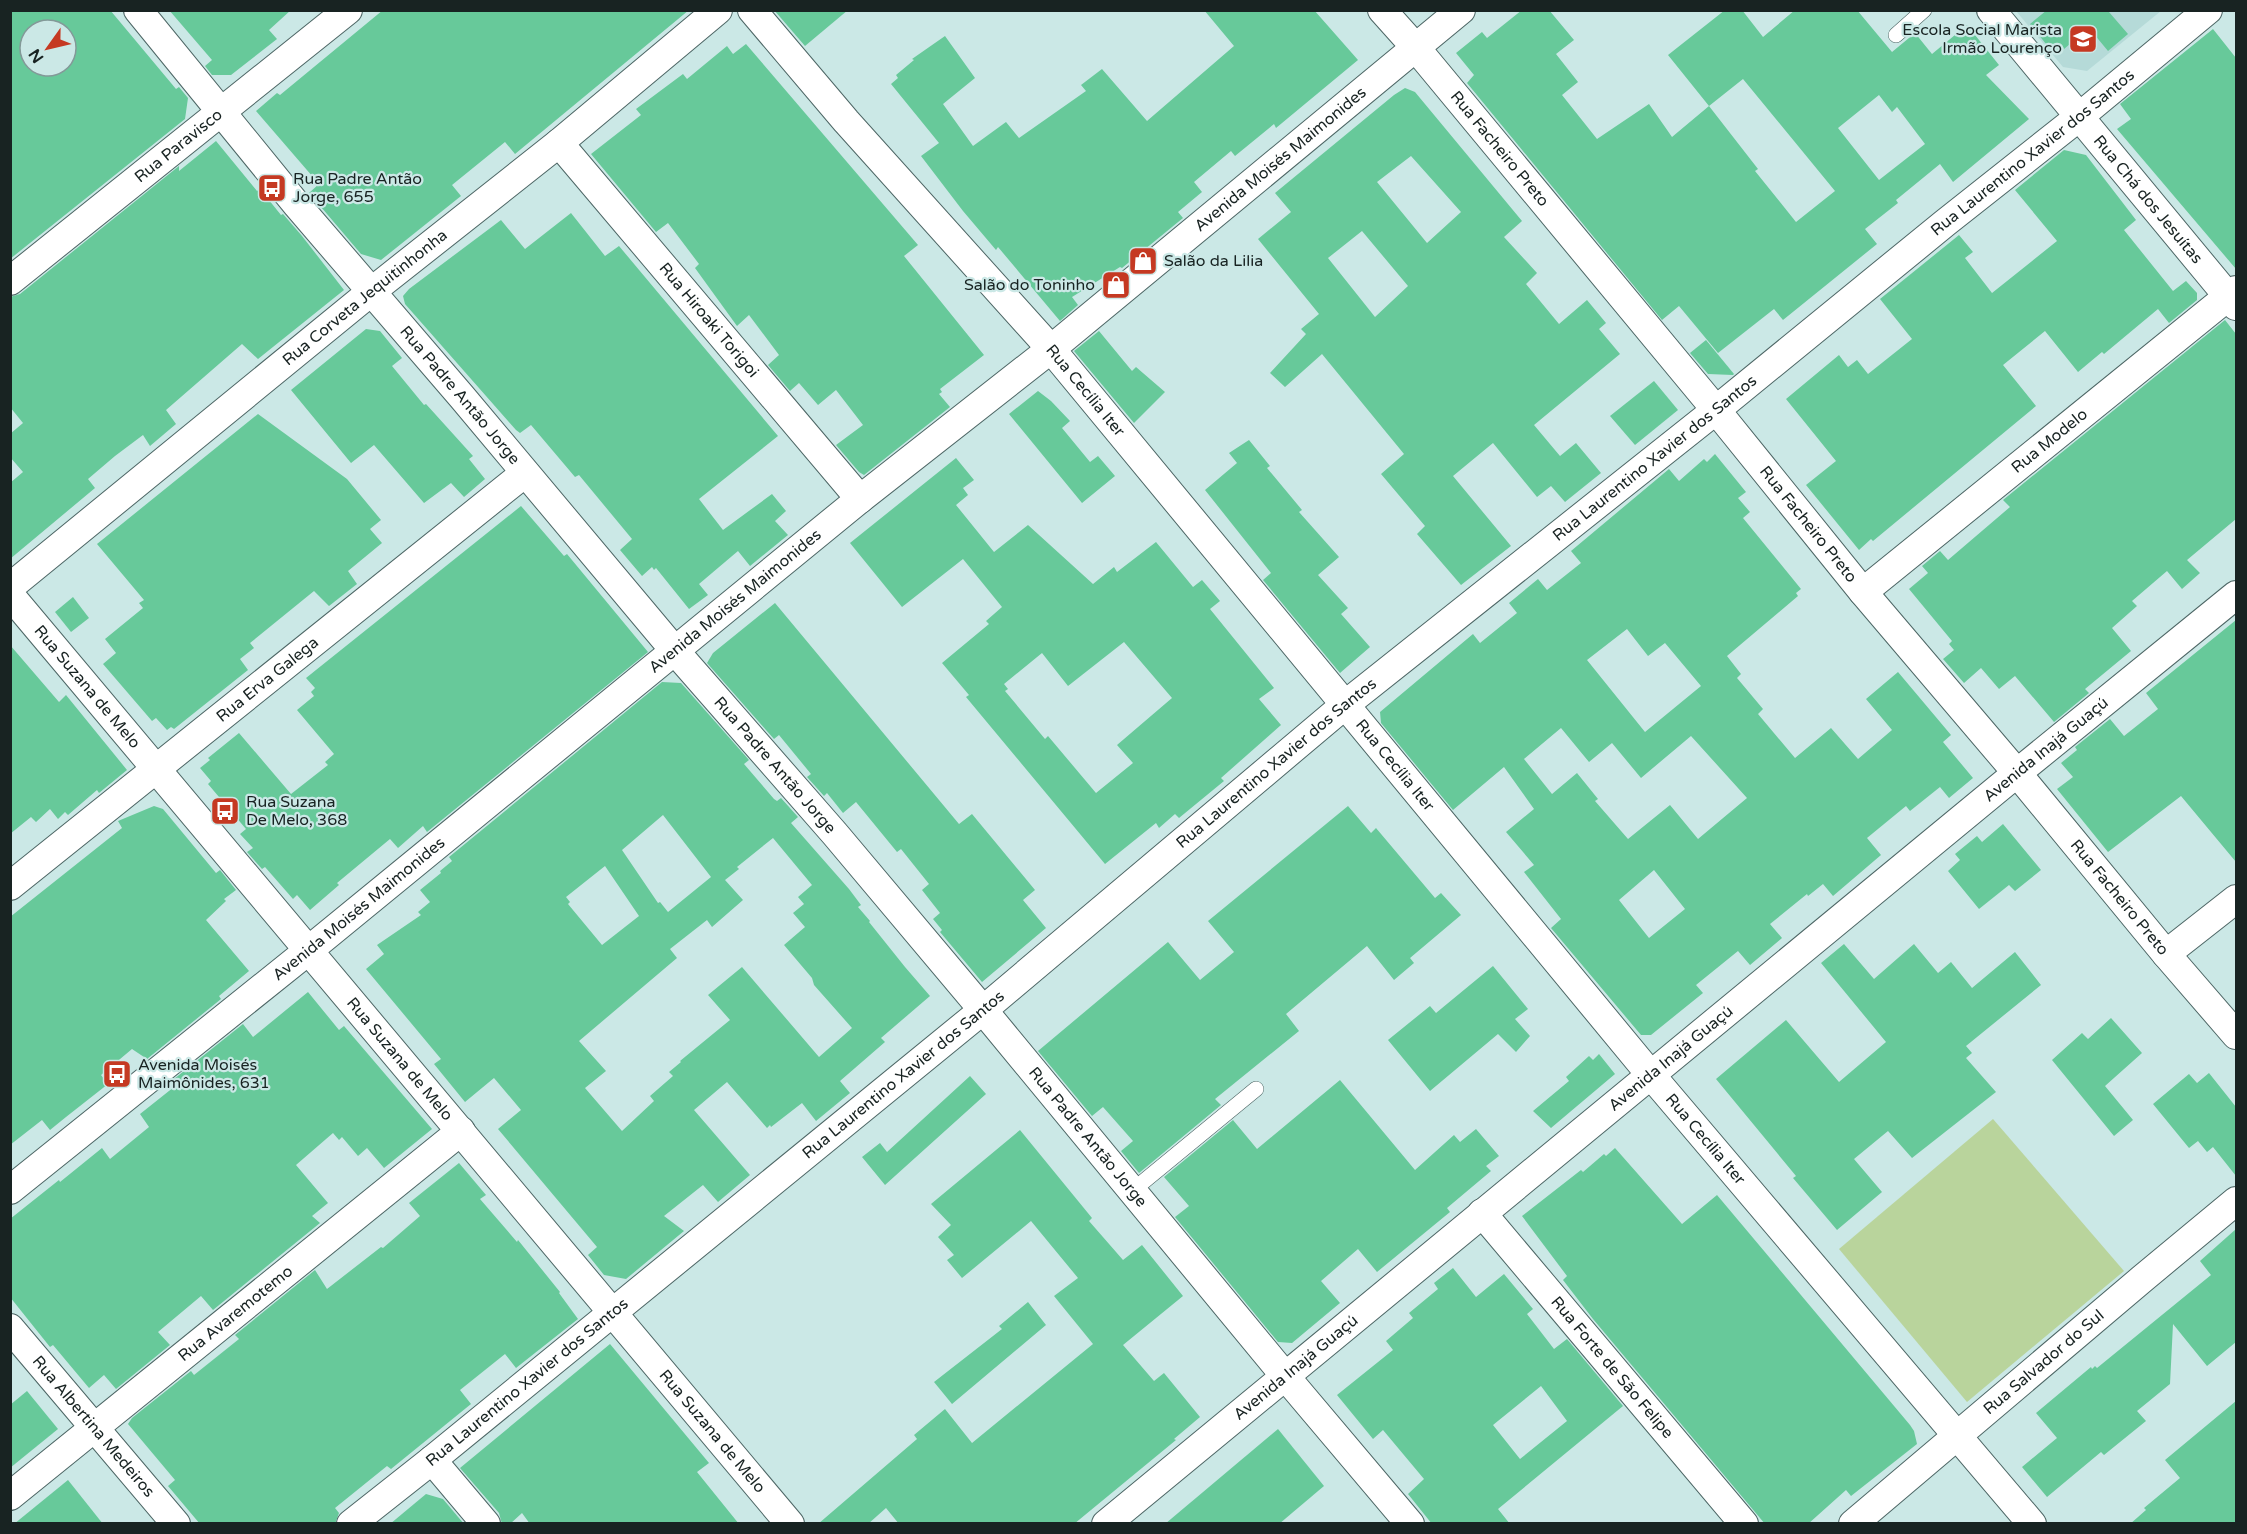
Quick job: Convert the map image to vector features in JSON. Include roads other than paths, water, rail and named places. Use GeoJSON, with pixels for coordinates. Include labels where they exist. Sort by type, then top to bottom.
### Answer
{"type":"FeatureCollection","features":[{"type":"Feature","properties":{"kind":"street","name":"Rua Padre Antão Jorge"},"geometry":{"type":"LineString","coordinates":[[138,10],[221,112],[675,651],[835,834],[983,1010],[1410,1524]]}},
{"type":"Feature","properties":{"kind":"street","name":"Rua Paravisco"},"geometry":{"type":"LineString","coordinates":[[10,282],[348,10]]}},
{"type":"Feature","properties":{"kind":"street","name":"Rua Corveta Jequitinhonha"},"geometry":{"type":"LineString","coordinates":[[10,587],[372,291],[559,143],[718,10]]}},
{"type":"Feature","properties":{"kind":"street","name":"Rua Cecília Iter"},"geometry":{"type":"LineString","coordinates":[[752,10],[846,121],[1052,349],[1650,1074],[1959,1435],[2032,1524]]}},
{"type":"Feature","properties":{"kind":"street","name":"Rua Facheiro Preto"},"geometry":{"type":"LineString","coordinates":[[1382,10],[1716,410],[1863,592],[2017,772],[2166,954],[2236,1035]]}},
{"type":"Feature","properties":{"kind":"street","name":"Avenida Moisés Maimonides"},"geometry":{"type":"LineString","coordinates":[[10,1190],[309,950],[860,500],[1052,349],[1461,10]]}},
{"type":"Feature","properties":{"kind":"street","name":"Rua Chá dos Jesuítas"},"geometry":{"type":"LineString","coordinates":[[1991,10],[2079,117],[2234,297]]}},
{"type":"Feature","properties":{"kind":"street","name":"Rua Laurentino Xavier dos Santos"},"geometry":{"type":"LineString","coordinates":[[351,1524],[983,1010],[1346,704],[1716,410],[2208,10]]}},
{"type":"Feature","properties":{"kind":"street","name":"Rua Hiroaki Torigoi"},"geometry":{"type":"LineString","coordinates":[[559,143],[860,500]]}},
{"type":"Feature","properties":{"kind":"street","name":"Rua Modelo"},"geometry":{"type":"LineString","coordinates":[[1863,592],[2234,297]]}},
{"type":"Feature","properties":{"kind":"street","name":"Rua Erva Galega"},"geometry":{"type":"LineString","coordinates":[[10,886],[525,472]]}},
{"type":"Feature","properties":{"kind":"street","name":"Rua Suzana de Melo"},"geometry":{"type":"LineString","coordinates":[[10,595],[790,1524]]}},
{"type":"Feature","properties":{"kind":"street","name":"Avenida Inajá Guaçú"},"geometry":{"type":"LineString","coordinates":[[1106,1524],[2017,772],[2236,595]]}},
{"type":"Feature","properties":{"kind":"street"},"geometry":{"type":"LineString","coordinates":[[2166,954],[2236,899]]}},
{"type":"Feature","properties":{"kind":"street","name":"Rua Avaremotemo"},"geometry":{"type":"LineString","coordinates":[[10,1496],[460,1131]]}},
{"type":"Feature","properties":{"kind":"street","name":"Rua Salvador do Sul"},"geometry":{"type":"LineString","coordinates":[[1853,1524],[2236,1202]]}},
{"type":"Feature","properties":{"kind":"street","name":"Rua Forte de São Felipe"},"geometry":{"type":"LineString","coordinates":[[1482,1213],[1744,1524]]}},
{"type":"Feature","properties":{"kind":"street","name":"Rua Albertina Medeiros"},"geometry":{"type":"LineString","coordinates":[[10,1328],[176,1524]]}},
{"type":"Feature","properties":{"kind":"street"},"geometry":{"type":"LineString","coordinates":[[432,1460],[486,1524]]}},
{"type":"Feature","properties":{"kind":"lane"},"geometry":{"type":"LineString","coordinates":[[1896,35],[1924,10]]}},
{"type":"Feature","properties":{"kind":"lane"},"geometry":{"type":"LineString","coordinates":[[1132,1191],[1256,1089]]}},
{"type":"Feature","properties":{"kind":"place","name":"Escola Social Marista Irmão Lourenço"},"geometry":{"type":"Point","coordinates":[2083,39]}},
{"type":"Feature","properties":{"kind":"place","name":"Rua Padre Antão Jorge, 655"},"geometry":{"type":"Point","coordinates":[272,188]}},
{"type":"Feature","properties":{"kind":"place","name":"Salão da Lilia"},"geometry":{"type":"Point","coordinates":[1143,261]}},
{"type":"Feature","properties":{"kind":"place","name":"Salão do Toninho"},"geometry":{"type":"Point","coordinates":[1116,285]}},
{"type":"Feature","properties":{"kind":"place","name":"Rua Suzana De Melo, 368"},"geometry":{"type":"Point","coordinates":[225,811]}},
{"type":"Feature","properties":{"kind":"place","name":"Avenida Moisés Maimônides, 631"},"geometry":{"type":"Point","coordinates":[117,1074]}}]}
